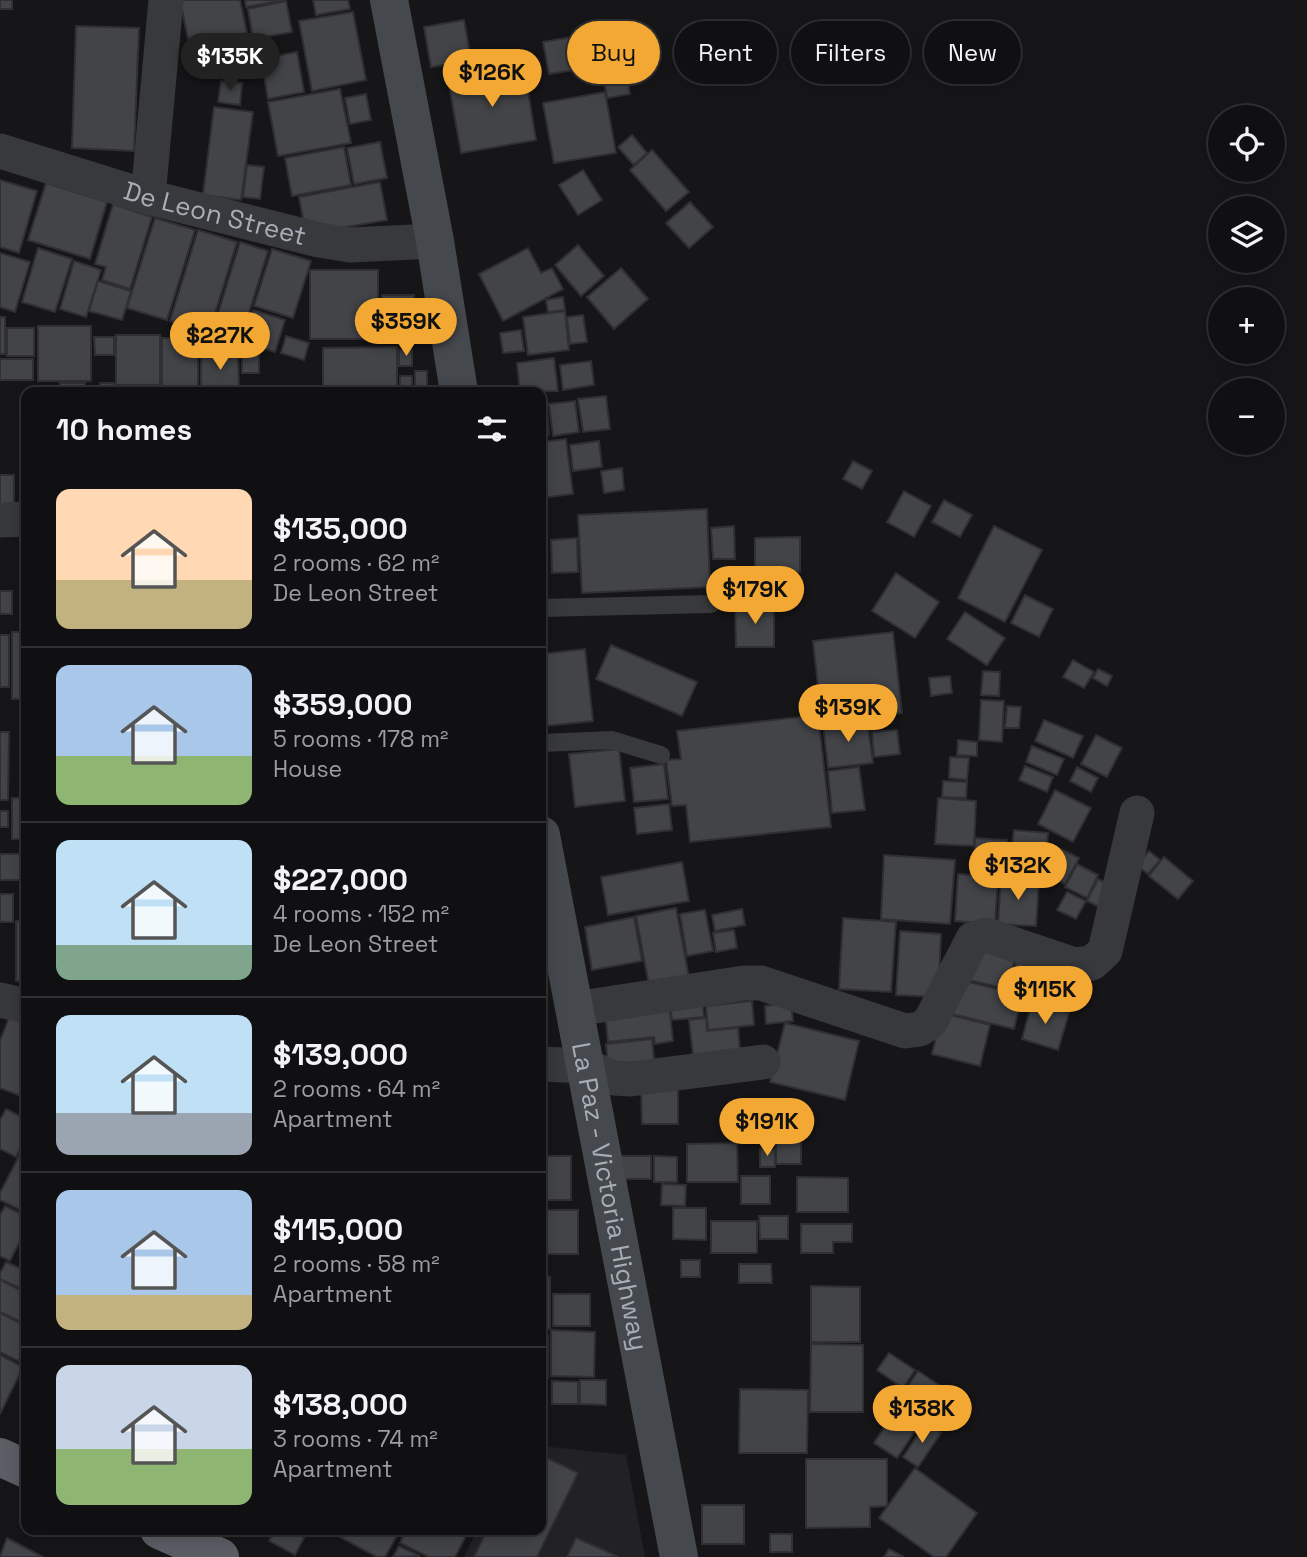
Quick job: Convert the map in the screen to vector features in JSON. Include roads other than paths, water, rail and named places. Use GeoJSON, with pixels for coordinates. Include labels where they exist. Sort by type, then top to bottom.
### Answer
{"type":"FeatureCollection","features":[{"type":"Feature","properties":{"kind":"highway"},"geometry":{"type":"LineString","coordinates":[[0,1457],[21,1467]]}},
{"type":"Feature","properties":{"kind":"highway"},"geometry":{"type":"LineString","coordinates":[[170,1535],[220,1557]]}},
{"type":"Feature","properties":{"kind":"main road"},"geometry":{"type":"LineString","coordinates":[[389,0],[435,241],[458,387]]}},
{"type":"Feature","properties":{"kind":"main road","name":"La Paz - Victoria Highway"},"geometry":{"type":"LineString","coordinates":[[546,861],[680,1557]]}},
{"type":"Feature","properties":{"kind":"street"},"geometry":{"type":"LineString","coordinates":[[148,197],[166,0]]}},
{"type":"Feature","properties":{"kind":"street","name":"De Leon Street"},"geometry":{"type":"LineString","coordinates":[[0,151],[148,197],[319,240],[350,245],[435,241]]}},
{"type":"Feature","properties":{"kind":"street"},"geometry":{"type":"LineString","coordinates":[[0,520],[21,519]]}},
{"type":"Feature","properties":{"kind":"street"},"geometry":{"type":"LineString","coordinates":[[575,1009],[744,983],[761,983],[905,1031],[920,1029],[930,1022],[973,939],[986,935],[1075,965],[1092,963],[1105,951],[1137,813]]}},
{"type":"Feature","properties":{"kind":"street"},"geometry":{"type":"LineString","coordinates":[[0,1000],[21,1005]]}},
{"type":"Feature","properties":{"kind":"street"},"geometry":{"type":"LineString","coordinates":[[546,1064],[586,1066],[614,1079],[631,1079],[763,1062]]}},
{"type":"Feature","properties":{"kind":"lane"},"geometry":{"type":"LineString","coordinates":[[546,608],[711,604]]}},
{"type":"Feature","properties":{"kind":"lane"},"geometry":{"type":"LineString","coordinates":[[546,743],[612,740],[661,755]]}}]}
